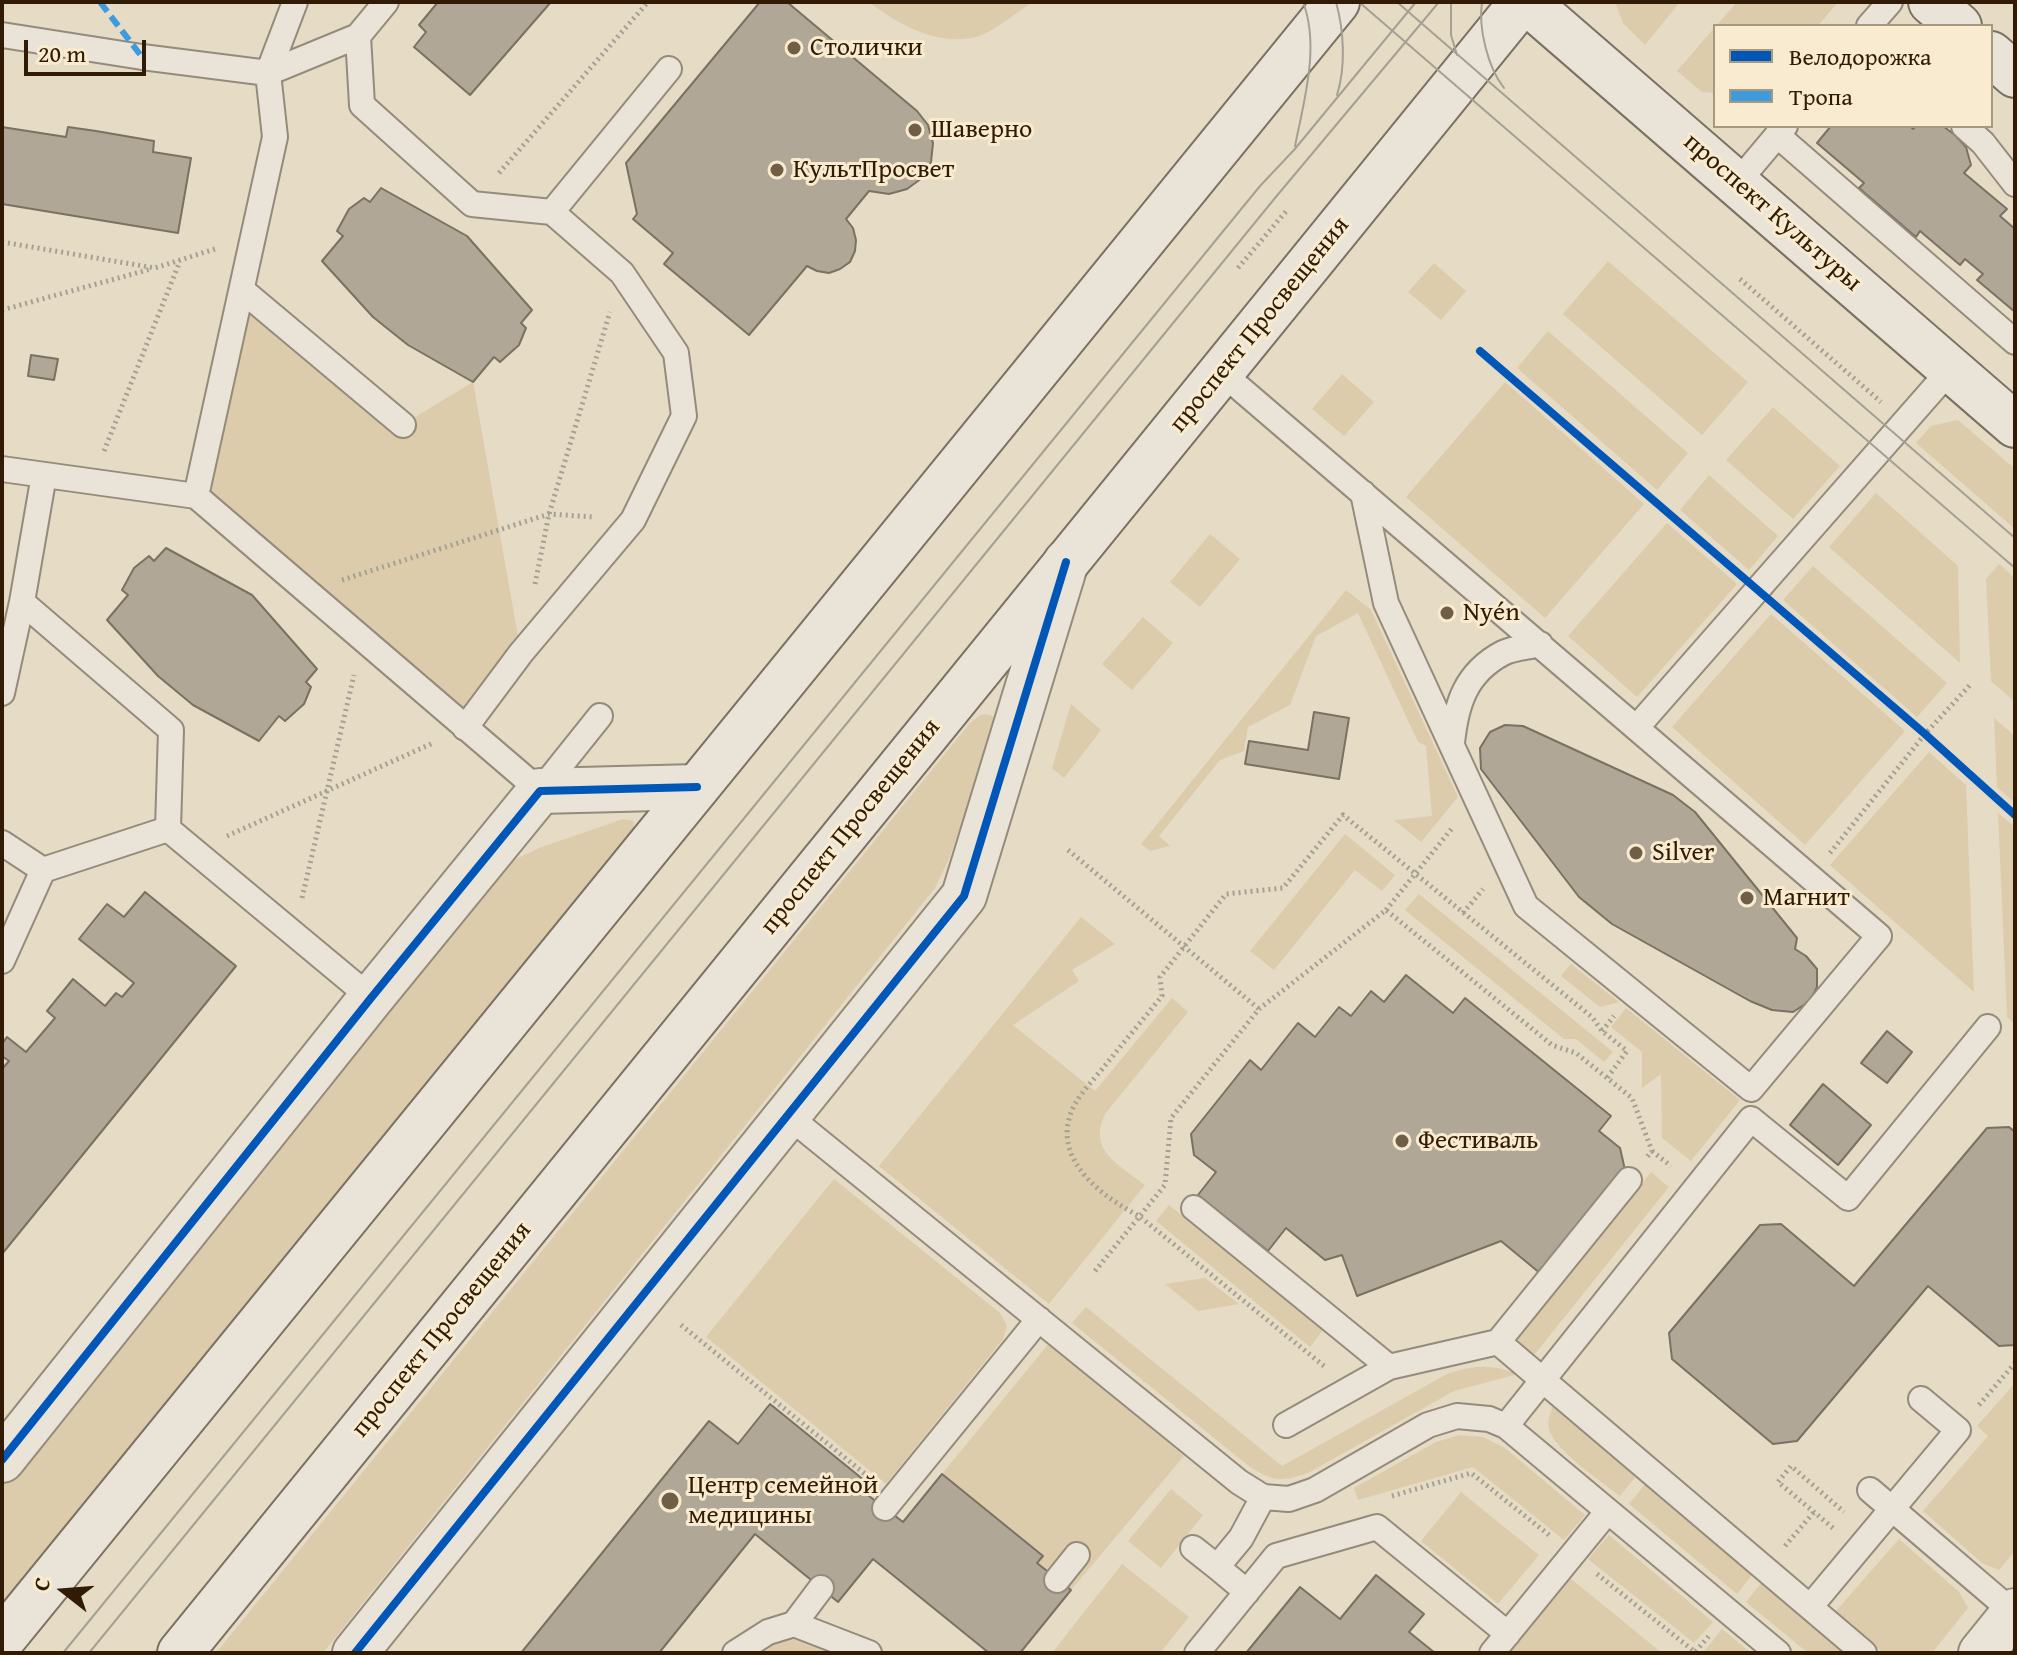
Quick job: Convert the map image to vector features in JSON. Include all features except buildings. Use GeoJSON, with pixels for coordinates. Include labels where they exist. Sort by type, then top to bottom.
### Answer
{"type":"FeatureCollection","features":[{"type":"Feature","properties":{"kind":"main road"},"geometry":{"type":"LineString","coordinates":[[2,1640],[1337,2]]}},
{"type":"Feature","properties":{"kind":"main road","name":"проспект Культуры"},"geometry":{"type":"LineString","coordinates":[[1525,2],[2015,425]]}},
{"type":"Feature","properties":{"kind":"main road","name":"проспект Просвещения"},"geometry":{"type":"LineString","coordinates":[[180,1653],[1525,2]]}},
{"type":"Feature","properties":{"kind":"main road"},"geometry":{"type":"LineString","coordinates":[[1931,2],[1957,24]]}},
{"type":"Feature","properties":{"kind":"main road"},"geometry":{"type":"LineString","coordinates":[[1993,56],[2015,75]]}},
{"type":"Feature","properties":{"kind":"main road"},"geometry":{"type":"LineString","coordinates":[[355,1653],[964,896],[1066,562]]}},
{"type":"Feature","properties":{"kind":"main road"},"geometry":{"type":"LineString","coordinates":[[2,1460],[540,791],[697,787]]}},
{"type":"Feature","properties":{"kind":"main road"},"geometry":{"type":"LineString","coordinates":[[1981,1653],[2014,1612]]}},
{"type":"Feature","properties":{"kind":"lane"},"geometry":{"type":"LineString","coordinates":[[196,496],[275,137],[268,73],[295,2]]}},
{"type":"Feature","properties":{"kind":"lane"},"geometry":{"type":"LineString","coordinates":[[2,35],[268,73],[358,36],[386,2]]}},
{"type":"Feature","properties":{"kind":"lane"},"geometry":{"type":"LineString","coordinates":[[1871,24],[1890,2]]}},
{"type":"Feature","properties":{"kind":"lane"},"geometry":{"type":"LineString","coordinates":[[358,36],[362,105],[472,204],[552,212],[622,273],[676,353],[684,416],[633,520],[521,653],[465,728]]}},
{"type":"Feature","properties":{"kind":"lane"},"geometry":{"type":"LineString","coordinates":[[552,212],[669,69]]}},
{"type":"Feature","properties":{"kind":"lane"},"geometry":{"type":"LineString","coordinates":[[1966,128],[1983,143],[2015,184]]}},
{"type":"Feature","properties":{"kind":"lane"},"geometry":{"type":"LineString","coordinates":[[1737,183],[1781,131],[2015,342]]}},
{"type":"Feature","properties":{"kind":"lane"},"geometry":{"type":"LineString","coordinates":[[242,290],[403,425]]}},
{"type":"Feature","properties":{"kind":"lane"},"geometry":{"type":"LineString","coordinates":[[1637,727],[1951,369]]}},
{"type":"Feature","properties":{"kind":"lane"},"geometry":{"type":"LineString","coordinates":[[1221,372],[1879,936],[1751,1089],[1751,1119],[1506,1426]]}},
{"type":"Feature","properties":{"kind":"lane"},"geometry":{"type":"LineString","coordinates":[[2,469],[196,496],[540,791],[600,716]]}},
{"type":"Feature","properties":{"kind":"lane"},"geometry":{"type":"LineString","coordinates":[[2,693],[22,602],[44,475]]}},
{"type":"Feature","properties":{"kind":"lane"},"geometry":{"type":"LineString","coordinates":[[1363,493],[1386,603],[1526,906],[1751,1089]]}},
{"type":"Feature","properties":{"kind":"lane"},"geometry":{"type":"LineString","coordinates":[[22,602],[171,730],[168,829]]}},
{"type":"Feature","properties":{"kind":"lane"},"geometry":{"type":"LineString","coordinates":[[1452,746],[1456,708],[1474,676],[1503,653],[1540,644]]}},
{"type":"Feature","properties":{"kind":"lane"},"geometry":{"type":"LineString","coordinates":[[168,829],[371,998]]}},
{"type":"Feature","properties":{"kind":"lane"},"geometry":{"type":"LineString","coordinates":[[2,961],[43,870],[168,829]]}},
{"type":"Feature","properties":{"kind":"lane"},"geometry":{"type":"LineString","coordinates":[[2,843],[43,870]]}},
{"type":"Feature","properties":{"kind":"lane"},"geometry":{"type":"LineString","coordinates":[[1751,1119],[1848,1198],[1988,1027]]}},
{"type":"Feature","properties":{"kind":"lane"},"geometry":{"type":"LineString","coordinates":[[787,1115],[1239,1482],[1263,1497],[1289,1499],[1315,1490],[1428,1425],[1457,1416],[1489,1419],[1506,1426],[1778,1653]]}},
{"type":"Feature","properties":{"kind":"lane"},"geometry":{"type":"LineString","coordinates":[[1286,1425],[1389,1367],[1498,1342],[1629,1180]]}},
{"type":"Feature","properties":{"kind":"lane"},"geometry":{"type":"LineString","coordinates":[[1194,1208],[1389,1367]]}},
{"type":"Feature","properties":{"kind":"lane"},"geometry":{"type":"LineString","coordinates":[[890,1503],[1039,1319]]}},
{"type":"Feature","properties":{"kind":"lane"},"geometry":{"type":"LineString","coordinates":[[1498,1342],[1864,1653]]}},
{"type":"Feature","properties":{"kind":"lane"},"geometry":{"type":"LineString","coordinates":[[1810,1607],[1958,1430],[1921,1399]]}},
{"type":"Feature","properties":{"kind":"lane"},"geometry":{"type":"LineString","coordinates":[[1870,1490],[2014,1612]]}},
{"type":"Feature","properties":{"kind":"lane"},"geometry":{"type":"LineString","coordinates":[[1217,1567],[1241,1538],[1263,1497]]}},
{"type":"Feature","properties":{"kind":"lane"},"geometry":{"type":"LineString","coordinates":[[1492,1653],[1608,1511]]}},
{"type":"Feature","properties":{"kind":"lane"},"geometry":{"type":"LineString","coordinates":[[1197,1653],[1276,1556],[1377,1527],[1508,1634]]}},
{"type":"Feature","properties":{"kind":"lane"},"geometry":{"type":"LineString","coordinates":[[1193,1548],[1247,1592]]}},
{"type":"Feature","properties":{"kind":"lane"},"geometry":{"type":"LineString","coordinates":[[1057,1580],[1077,1555]]}},
{"type":"Feature","properties":{"kind":"lane"},"geometry":{"type":"LineString","coordinates":[[735,1653],[768,1632],[794,1624],[821,1588]]}},
{"type":"Feature","properties":{"kind":"lane"},"geometry":{"type":"LineString","coordinates":[[794,1624],[869,1653]]}},
{"type":"Feature","properties":{"kind":"path"},"geometry":{"type":"LineString","coordinates":[[472,204],[648,2]]}},
{"type":"Feature","properties":{"kind":"path"},"geometry":{"type":"LineString","coordinates":[[1238,268],[1288,209]]}},
{"type":"Feature","properties":{"kind":"path"},"geometry":{"type":"LineString","coordinates":[[2,310],[180,261],[253,237]]}},
{"type":"Feature","properties":{"kind":"path"},"geometry":{"type":"LineString","coordinates":[[2,242],[155,268]]}},
{"type":"Feature","properties":{"kind":"path"},"geometry":{"type":"LineString","coordinates":[[92,482],[180,261]]}},
{"type":"Feature","properties":{"kind":"path"},"geometry":{"type":"LineString","coordinates":[[533,591],[549,514],[622,273]]}},
{"type":"Feature","properties":{"kind":"path"},"geometry":{"type":"LineString","coordinates":[[1740,279],[1890,410]]}},
{"type":"Feature","properties":{"kind":"path"},"geometry":{"type":"LineString","coordinates":[[306,591],[549,514],[633,520]]}},
{"type":"Feature","properties":{"kind":"path"},"geometry":{"type":"LineString","coordinates":[[293,934],[363,640]]}},
{"type":"Feature","properties":{"kind":"path"},"geometry":{"type":"LineString","coordinates":[[1809,878],[1925,734],[1971,684]]}},
{"type":"Feature","properties":{"kind":"path"},"geometry":{"type":"LineString","coordinates":[[1913,723],[1936,743]]}},
{"type":"Feature","properties":{"kind":"path"},"geometry":{"type":"LineString","coordinates":[[193,851],[465,728]]}},
{"type":"Feature","properties":{"kind":"path"},"geometry":{"type":"LineString","coordinates":[[1095,1271],[1165,1185],[1171,1118],[1259,1009],[1386,910],[1477,799]]}},
{"type":"Feature","properties":{"kind":"path"},"geometry":{"type":"LineString","coordinates":[[1351,1388],[1088,1178],[1074,1161],[1067,1140],[1069,1117],[1079,1098],[1162,996],[1160,977],[1226,894],[1283,888],[1343,815],[1592,1017],[1602,1031],[1627,1051],[1607,1078]]}},
{"type":"Feature","properties":{"kind":"path"},"geometry":{"type":"LineString","coordinates":[[1068,850],[1259,1009]]}},
{"type":"Feature","properties":{"kind":"path"},"geometry":{"type":"LineString","coordinates":[[1386,910],[1552,1045],[1576,1053],[1632,1098],[1652,1151],[1662,1159]]}},
{"type":"Feature","properties":{"kind":"path"},"geometry":{"type":"LineString","coordinates":[[1629,1180],[1652,1151]]}},
{"type":"Feature","properties":{"kind":"path"},"geometry":{"type":"LineString","coordinates":[[681,1325],[890,1503]]}},
{"type":"Feature","properties":{"kind":"path"},"geometry":{"type":"LineString","coordinates":[[1958,1430],[2015,1363]]}},
{"type":"Feature","properties":{"kind":"path"},"geometry":{"type":"LineString","coordinates":[[1791,1466],[1846,1514],[1834,1529],[1814,1512],[1778,1482],[1791,1466]]}},
{"type":"Feature","properties":{"kind":"path"},"geometry":{"type":"LineString","coordinates":[[1766,1569],[1814,1512]]}},
{"type":"Feature","properties":{"kind":"shaded area"},"geometry":{"type":"Polygon","coordinates":[[[869,2],[1033,2],[986,33],[965,39],[950,39],[907,26],[869,2]]]}},
{"type":"Feature","properties":{"kind":"shaded area"},"geometry":{"type":"Polygon","coordinates":[[[1615,2],[1680,2],[1645,45],[1623,23],[1615,2]]]}},
{"type":"Feature","properties":{"kind":"shaded area"},"geometry":{"type":"Polygon","coordinates":[[[1737,2],[1838,2],[1820,24],[1718,24],[1737,2]]]}},
{"type":"Feature","properties":{"kind":"shaded area"},"geometry":{"type":"Polygon","coordinates":[[[1713,29],[1713,93],[1702,92],[1677,71],[1713,29]]]}},
{"type":"Feature","properties":{"kind":"shaded area"},"geometry":{"type":"Polygon","coordinates":[[[1608,261],[1748,382],[1702,435],[1563,314],[1608,261]]]}},
{"type":"Feature","properties":{"kind":"shaded area"},"geometry":{"type":"Polygon","coordinates":[[[1434,263],[1466,291],[1441,320],[1408,292],[1434,263]]]}},
{"type":"Feature","properties":{"kind":"shaded area"},"geometry":{"type":"Polygon","coordinates":[[[242,290],[402,425],[473,382],[521,653],[465,728],[196,496],[242,290]]]}},
{"type":"Feature","properties":{"kind":"shaded area"},"geometry":{"type":"Polygon","coordinates":[[[1548,331],[1688,453],[1657,490],[1517,368],[1548,331]]]}},
{"type":"Feature","properties":{"kind":"shaded area"},"geometry":{"type":"Polygon","coordinates":[[[1342,374],[1374,402],[1344,436],[1312,409],[1342,374]]]}},
{"type":"Feature","properties":{"kind":"shaded area"},"geometry":{"type":"Polygon","coordinates":[[[1505,382],[1644,504],[1545,618],[1406,497],[1505,382]]]}},
{"type":"Feature","properties":{"kind":"shaded area"},"geometry":{"type":"Polygon","coordinates":[[[1773,407],[1840,466],[1793,519],[1726,460],[1773,407]]]}},
{"type":"Feature","properties":{"kind":"shaded area"},"geometry":{"type":"Polygon","coordinates":[[[1958,420],[2015,469],[2015,529],[1916,443],[1931,426],[1958,420]]]}},
{"type":"Feature","properties":{"kind":"shaded area"},"geometry":{"type":"Polygon","coordinates":[[[1709,475],[1778,536],[1749,570],[1680,510],[1709,475]]]}},
{"type":"Feature","properties":{"kind":"shaded area"},"geometry":{"type":"Polygon","coordinates":[[[1876,493],[1958,566],[1960,663],[1829,547],[1876,493]]]}},
{"type":"Feature","properties":{"kind":"shaded area"},"geometry":{"type":"Polygon","coordinates":[[[1667,523],[1737,584],[1637,697],[1568,636],[1667,523]]]}},
{"type":"Feature","properties":{"kind":"shaded area"},"geometry":{"type":"Polygon","coordinates":[[[1210,534],[1240,559],[1200,607],[1170,582],[1210,534]]]}},
{"type":"Feature","properties":{"kind":"shaded area"},"geometry":{"type":"Polygon","coordinates":[[[1999,564],[2015,578],[2015,702],[1991,681],[1986,579],[1999,564]]]}},
{"type":"Feature","properties":{"kind":"shaded area"},"geometry":{"type":"Polygon","coordinates":[[[1813,566],[1947,683],[1917,717],[1783,600],[1813,566]]]}},
{"type":"Feature","properties":{"kind":"shaded area"},"geometry":{"type":"Polygon","coordinates":[[[1346,590],[1371,610],[1458,797],[1421,842],[1394,820],[1432,816],[1426,746],[1418,742],[1358,613],[1316,636],[1290,705],[1248,727],[1244,751],[1220,760],[1159,836],[1170,846],[1150,851],[1141,844],[1346,590]]]}},
{"type":"Feature","properties":{"kind":"shaded area"},"geometry":{"type":"Polygon","coordinates":[[[1771,614],[1905,731],[1805,845],[1672,727],[1771,614]]]}},
{"type":"Feature","properties":{"kind":"shaded area"},"geometry":{"type":"Polygon","coordinates":[[[1143,617],[1173,643],[1132,690],[1102,664],[1143,617]]]}},
{"type":"Feature","properties":{"kind":"shaded area"},"geometry":{"type":"Polygon","coordinates":[[[1071,704],[1101,730],[1064,778],[1052,768],[1071,704]]]}},
{"type":"Feature","properties":{"kind":"shaded area"},"geometry":{"type":"Polygon","coordinates":[[[986,714],[993,716],[996,723],[949,859],[935,888],[323,1653],[216,1653],[970,723],[986,714]]]}},
{"type":"Feature","properties":{"kind":"shaded area"},"geometry":{"type":"Polygon","coordinates":[[[1994,718],[2015,736],[2015,803],[1997,787],[1994,718]]]}},
{"type":"Feature","properties":{"kind":"shaded area"},"geometry":{"type":"Polygon","coordinates":[[[1929,752],[1966,785],[1974,992],[1830,865],[1929,752]]]}},
{"type":"Feature","properties":{"kind":"shaded area"},"geometry":{"type":"Polygon","coordinates":[[[1998,813],[2015,827],[2015,1024],[2007,1017],[1998,813]]]}},
{"type":"Feature","properties":{"kind":"shaded area"},"geometry":{"type":"Polygon","coordinates":[[[623,819],[634,821],[633,831],[2,1606],[2,1486],[496,877],[516,859],[539,848],[623,819]]]}},
{"type":"Feature","properties":{"kind":"shaded area"},"geometry":{"type":"Polygon","coordinates":[[[1345,834],[1395,875],[1382,891],[1355,870],[1274,970],[1250,951],[1345,834]]]}},
{"type":"Feature","properties":{"kind":"shaded area"},"geometry":{"type":"Polygon","coordinates":[[[1419,894],[1613,1052],[1604,1062],[1576,1039],[1564,1039],[1405,910],[1419,894]]]}},
{"type":"Feature","properties":{"kind":"shaded area"},"geometry":{"type":"Polygon","coordinates":[[[1081,917],[1115,944],[1072,970],[1079,981],[1013,1025],[1095,1091],[1172,998],[1188,1012],[1105,1114],[1101,1127],[1100,1138],[1109,1156],[1145,1185],[1049,1304],[879,1166],[1081,917]]]}},
{"type":"Feature","properties":{"kind":"shaded area"},"geometry":{"type":"Polygon","coordinates":[[[1571,964],[1619,1002],[1600,1007],[1561,976],[1571,964]]]}},
{"type":"Feature","properties":{"kind":"shaded area"},"geometry":{"type":"Polygon","coordinates":[[[1626,1008],[1740,1100],[1691,1161],[1662,1138],[1661,1074],[1642,1088],[1642,1052],[1611,1027],[1626,1008]]]}},
{"type":"Feature","properties":{"kind":"shaded area"},"geometry":{"type":"Polygon","coordinates":[[[1651,1172],[1669,1187],[1534,1355],[1516,1340],[1651,1172]]]}},
{"type":"Feature","properties":{"kind":"shaded area"},"geometry":{"type":"Polygon","coordinates":[[[834,1179],[1000,1313],[1007,1326],[1003,1339],[886,1484],[706,1337],[834,1179]]]}},
{"type":"Feature","properties":{"kind":"shaded area"},"geometry":{"type":"Polygon","coordinates":[[[1169,1205],[1323,1330],[1310,1347],[1156,1221],[1169,1205]]]}},
{"type":"Feature","properties":{"kind":"shaded area"},"geometry":{"type":"Polygon","coordinates":[[[1205,1278],[1239,1304],[1198,1311],[1165,1284],[1205,1278]]]}},
{"type":"Feature","properties":{"kind":"shaded area"},"geometry":{"type":"Polygon","coordinates":[[[1086,1307],[1282,1466],[1447,1374],[1482,1367],[1518,1374],[1454,1391],[1308,1473],[1278,1479],[1250,1467],[1072,1323],[1086,1307]]]}},
{"type":"Feature","properties":{"kind":"shaded area"},"geometry":{"type":"Polygon","coordinates":[[[1050,1342],[1184,1456],[1071,1590],[1037,1563],[1042,1556],[942,1474],[1050,1342]]]}},
{"type":"Feature","properties":{"kind":"shaded area"},"geometry":{"type":"Polygon","coordinates":[[[2015,1383],[2015,1551],[1999,1570],[1982,1563],[1923,1511],[1988,1436],[1977,1426],[2015,1383]]]}},
{"type":"Feature","properties":{"kind":"shaded area"},"geometry":{"type":"Polygon","coordinates":[[[1554,1404],[1637,1475],[1620,1496],[1580,1465],[1553,1437],[1548,1423],[1554,1404]]]}},
{"type":"Feature","properties":{"kind":"shaded area"},"geometry":{"type":"Polygon","coordinates":[[[1459,1435],[1483,1437],[1505,1448],[1585,1515],[1564,1540],[1473,1467],[1358,1500],[1354,1488],[1436,1442],[1459,1435]]]}},
{"type":"Feature","properties":{"kind":"shaded area"},"geometry":{"type":"Polygon","coordinates":[[[1646,1483],[1753,1574],[1737,1594],[1629,1504],[1646,1483]]]}},
{"type":"Feature","properties":{"kind":"shaded area"},"geometry":{"type":"Polygon","coordinates":[[[1171,1489],[1203,1515],[1161,1568],[1128,1541],[1171,1489]]]}},
{"type":"Feature","properties":{"kind":"shaded area"},"geometry":{"type":"Polygon","coordinates":[[[1461,1492],[1539,1555],[1498,1604],[1421,1541],[1461,1492]]]}},
{"type":"Feature","properties":{"kind":"shaded area"},"geometry":{"type":"Polygon","coordinates":[[[1609,1535],[1713,1622],[1694,1643],[1588,1559],[1609,1535]]]}},
{"type":"Feature","properties":{"kind":"shaded area"},"geometry":{"type":"Polygon","coordinates":[[[1899,1539],[1959,1592],[1968,1608],[1932,1653],[1883,1653],[1835,1612],[1899,1539]]]}},
{"type":"Feature","properties":{"kind":"shaded area"},"geometry":{"type":"Polygon","coordinates":[[[1122,1564],[1189,1617],[1160,1653],[1052,1653],[1122,1564]]]}},
{"type":"Feature","properties":{"kind":"shaded area"},"geometry":{"type":"Polygon","coordinates":[[[1570,1578],[1662,1653],[1509,1653],[1570,1578]]]}},
{"type":"Feature","properties":{"kind":"shaded area"},"geometry":{"type":"Polygon","coordinates":[[[1762,1582],[1845,1653],[1808,1653],[1746,1602],[1762,1582]]]}},
{"type":"Feature","properties":{"kind":"shaded area"},"geometry":{"type":"Polygon","coordinates":[[[1722,1629],[1751,1653],[1703,1653],[1722,1629]]]}},
{"type":"Feature","properties":{"kind":"shaded area"},"geometry":{"type":"Polygon","coordinates":[[[797,1636],[841,1653],[762,1653],[779,1641],[797,1636]]]}},
{"type":"Feature","properties":{"kind":"tram line"},"geometry":{"type":"LineString","coordinates":[[1295,146],[1309,74],[1310,37],[1303,2]]}},
{"type":"Feature","properties":{"kind":"tram line"},"geometry":{"type":"LineString","coordinates":[[1336,2],[1343,48],[1337,95]]}},
{"type":"Feature","properties":{"kind":"tram line"},"geometry":{"type":"LineString","coordinates":[[1359,2],[2015,568]]}},
{"type":"Feature","properties":{"kind":"tram line"},"geometry":{"type":"LineString","coordinates":[[1397,2],[2015,538]]}},
{"type":"Feature","properties":{"kind":"tram line"},"geometry":{"type":"LineString","coordinates":[[63,1653],[1260,186],[1294,150],[1416,2]]}},
{"type":"Feature","properties":{"kind":"tram line"},"geometry":{"type":"LineString","coordinates":[[89,1653],[1275,198],[1439,2]]}},
{"type":"Feature","properties":{"kind":"tram line"},"geometry":{"type":"LineString","coordinates":[[1451,2],[1451,35],[1457,55]]}},
{"type":"Feature","properties":{"kind":"tram line"},"geometry":{"type":"LineString","coordinates":[[1482,2],[1486,47],[1493,70],[1504,88]]}},
{"type":"Feature","properties":{"kind":"marked path"},"geometry":{"type":"LineString","coordinates":[[100,2],[142,57]]}},
{"type":"Feature","properties":{"kind":"cycle path"},"geometry":{"type":"LineString","coordinates":[[1480,351],[2015,815]]}},
{"type":"Feature","properties":{"kind":"cycle path"},"geometry":{"type":"LineString","coordinates":[[355,1653],[964,896],[1066,562]]}},
{"type":"Feature","properties":{"kind":"cycle path"},"geometry":{"type":"LineString","coordinates":[[2,1460],[540,791],[697,787]]}},
{"type":"Feature","properties":{"kind":"place","name":"Столички"},"geometry":{"type":"Point","coordinates":[794,48]}},
{"type":"Feature","properties":{"kind":"place","name":"Шаверно"},"geometry":{"type":"Point","coordinates":[915,130]}},
{"type":"Feature","properties":{"kind":"place","name":"КультПросвет"},"geometry":{"type":"Point","coordinates":[777,170]}},
{"type":"Feature","properties":{"kind":"place","name":"Nyén"},"geometry":{"type":"Point","coordinates":[1447,613]}},
{"type":"Feature","properties":{"kind":"place","name":"Silver"},"geometry":{"type":"Point","coordinates":[1636,853]}},
{"type":"Feature","properties":{"kind":"place","name":"Магнит"},"geometry":{"type":"Point","coordinates":[1747,898]}},
{"type":"Feature","properties":{"kind":"place","name":"Фестиваль"},"geometry":{"type":"Point","coordinates":[1402,1141]}},
{"type":"Feature","properties":{"kind":"place","name":"Центр семейной медицины"},"geometry":{"type":"Point","coordinates":[670,1501]}}]}
